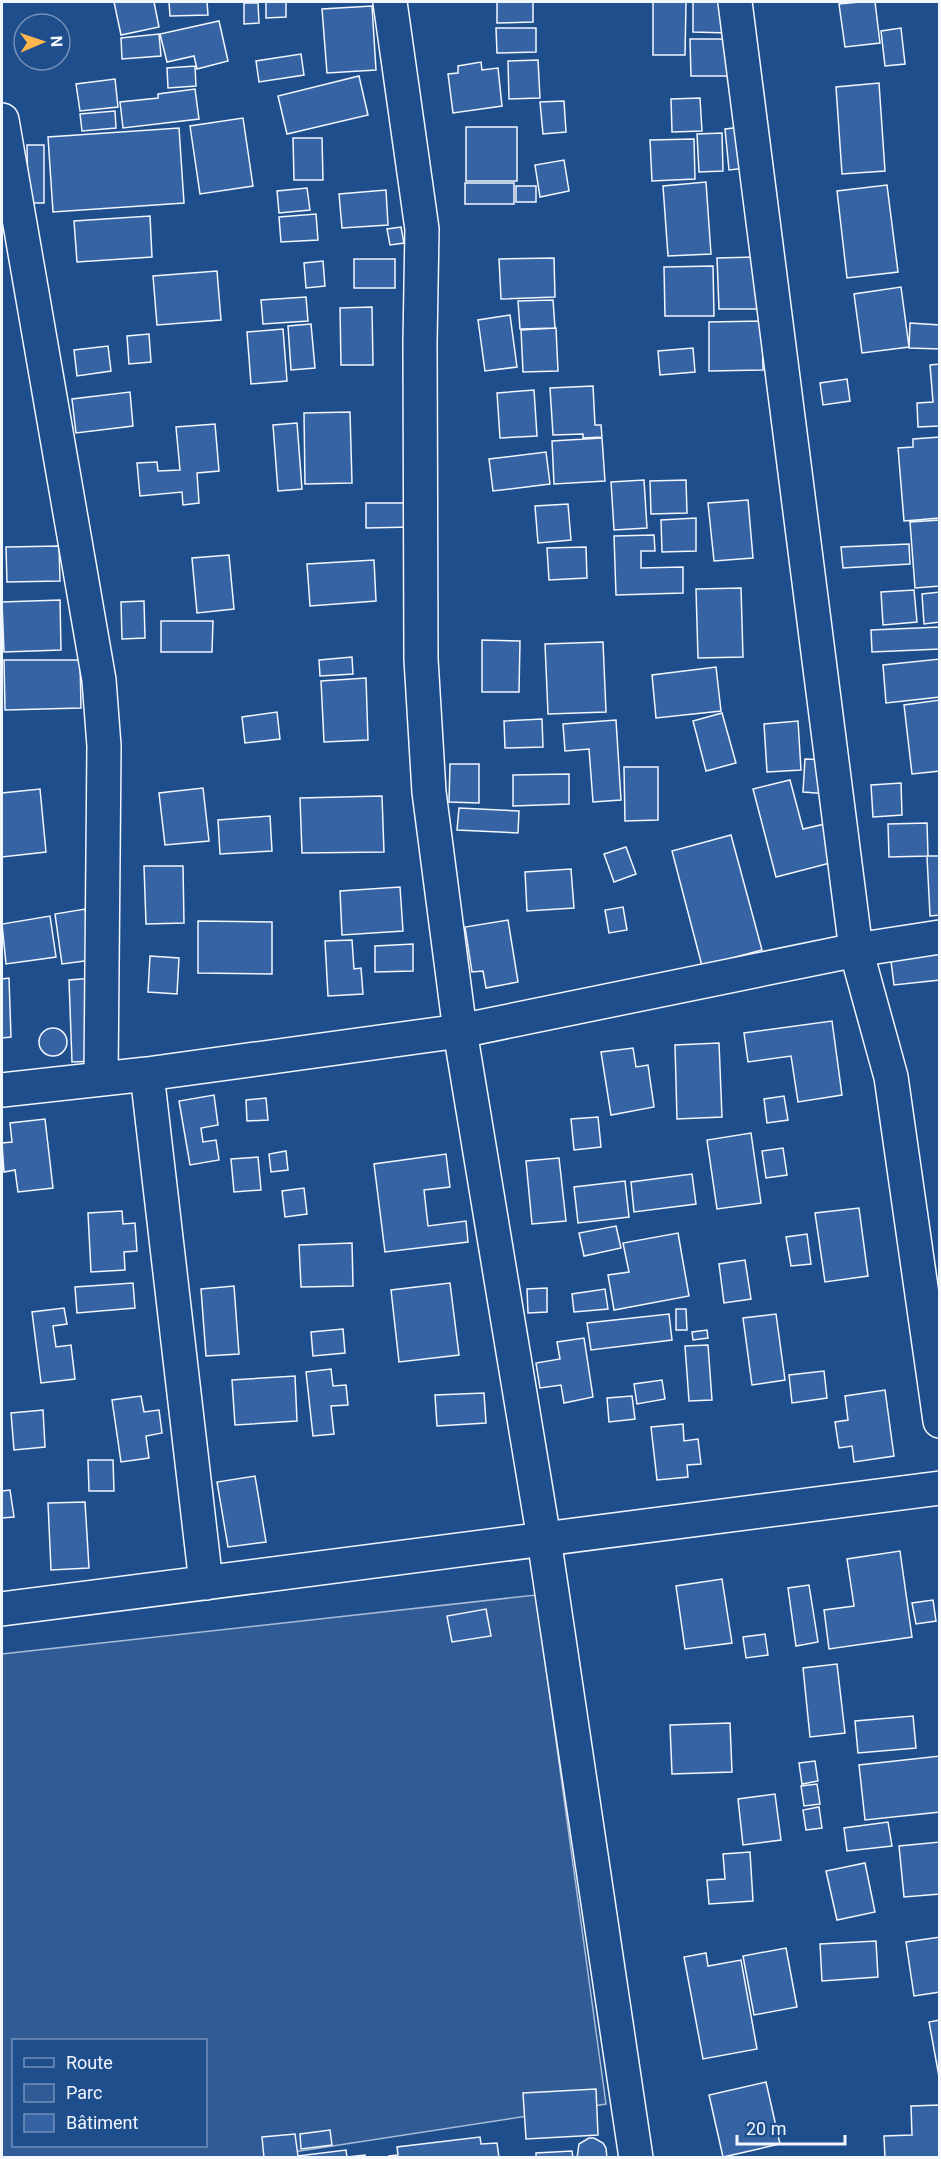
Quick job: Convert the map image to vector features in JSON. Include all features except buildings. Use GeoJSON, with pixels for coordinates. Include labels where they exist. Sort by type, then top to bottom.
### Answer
{"type":"FeatureCollection","features":[{"type":"Feature","properties":{"kind":"street"},"geometry":{"type":"LineString","coordinates":[[390,2],[422,229],[421,659],[429,792],[459,1031],[544,1539],[636,2157]]}},
{"type":"Feature","properties":{"kind":"street"},"geometry":{"type":"LineString","coordinates":[[735,2],[856,950],[891,1077],[926,1311],[939,1421]]}},
{"type":"Feature","properties":{"kind":"street"},"geometry":{"type":"LineString","coordinates":[[2,120],[99,680],[104,746],[101,1078]]}},
{"type":"Feature","properties":{"kind":"street"},"geometry":{"type":"LineString","coordinates":[[2,1090],[147,1074],[459,1031],[856,950],[939,937]]}},
{"type":"Feature","properties":{"kind":"street"},"geometry":{"type":"LineString","coordinates":[[147,1074],[206,1583]]}},
{"type":"Feature","properties":{"kind":"street"},"geometry":{"type":"LineString","coordinates":[[2,1609],[939,1488]]}},
{"type":"Feature","properties":{"kind":"green space"},"geometry":{"type":"Polygon","coordinates":[[[536,1595],[606,2104],[261,2157],[2,2157],[2,1654],[536,1595]]]}}]}
